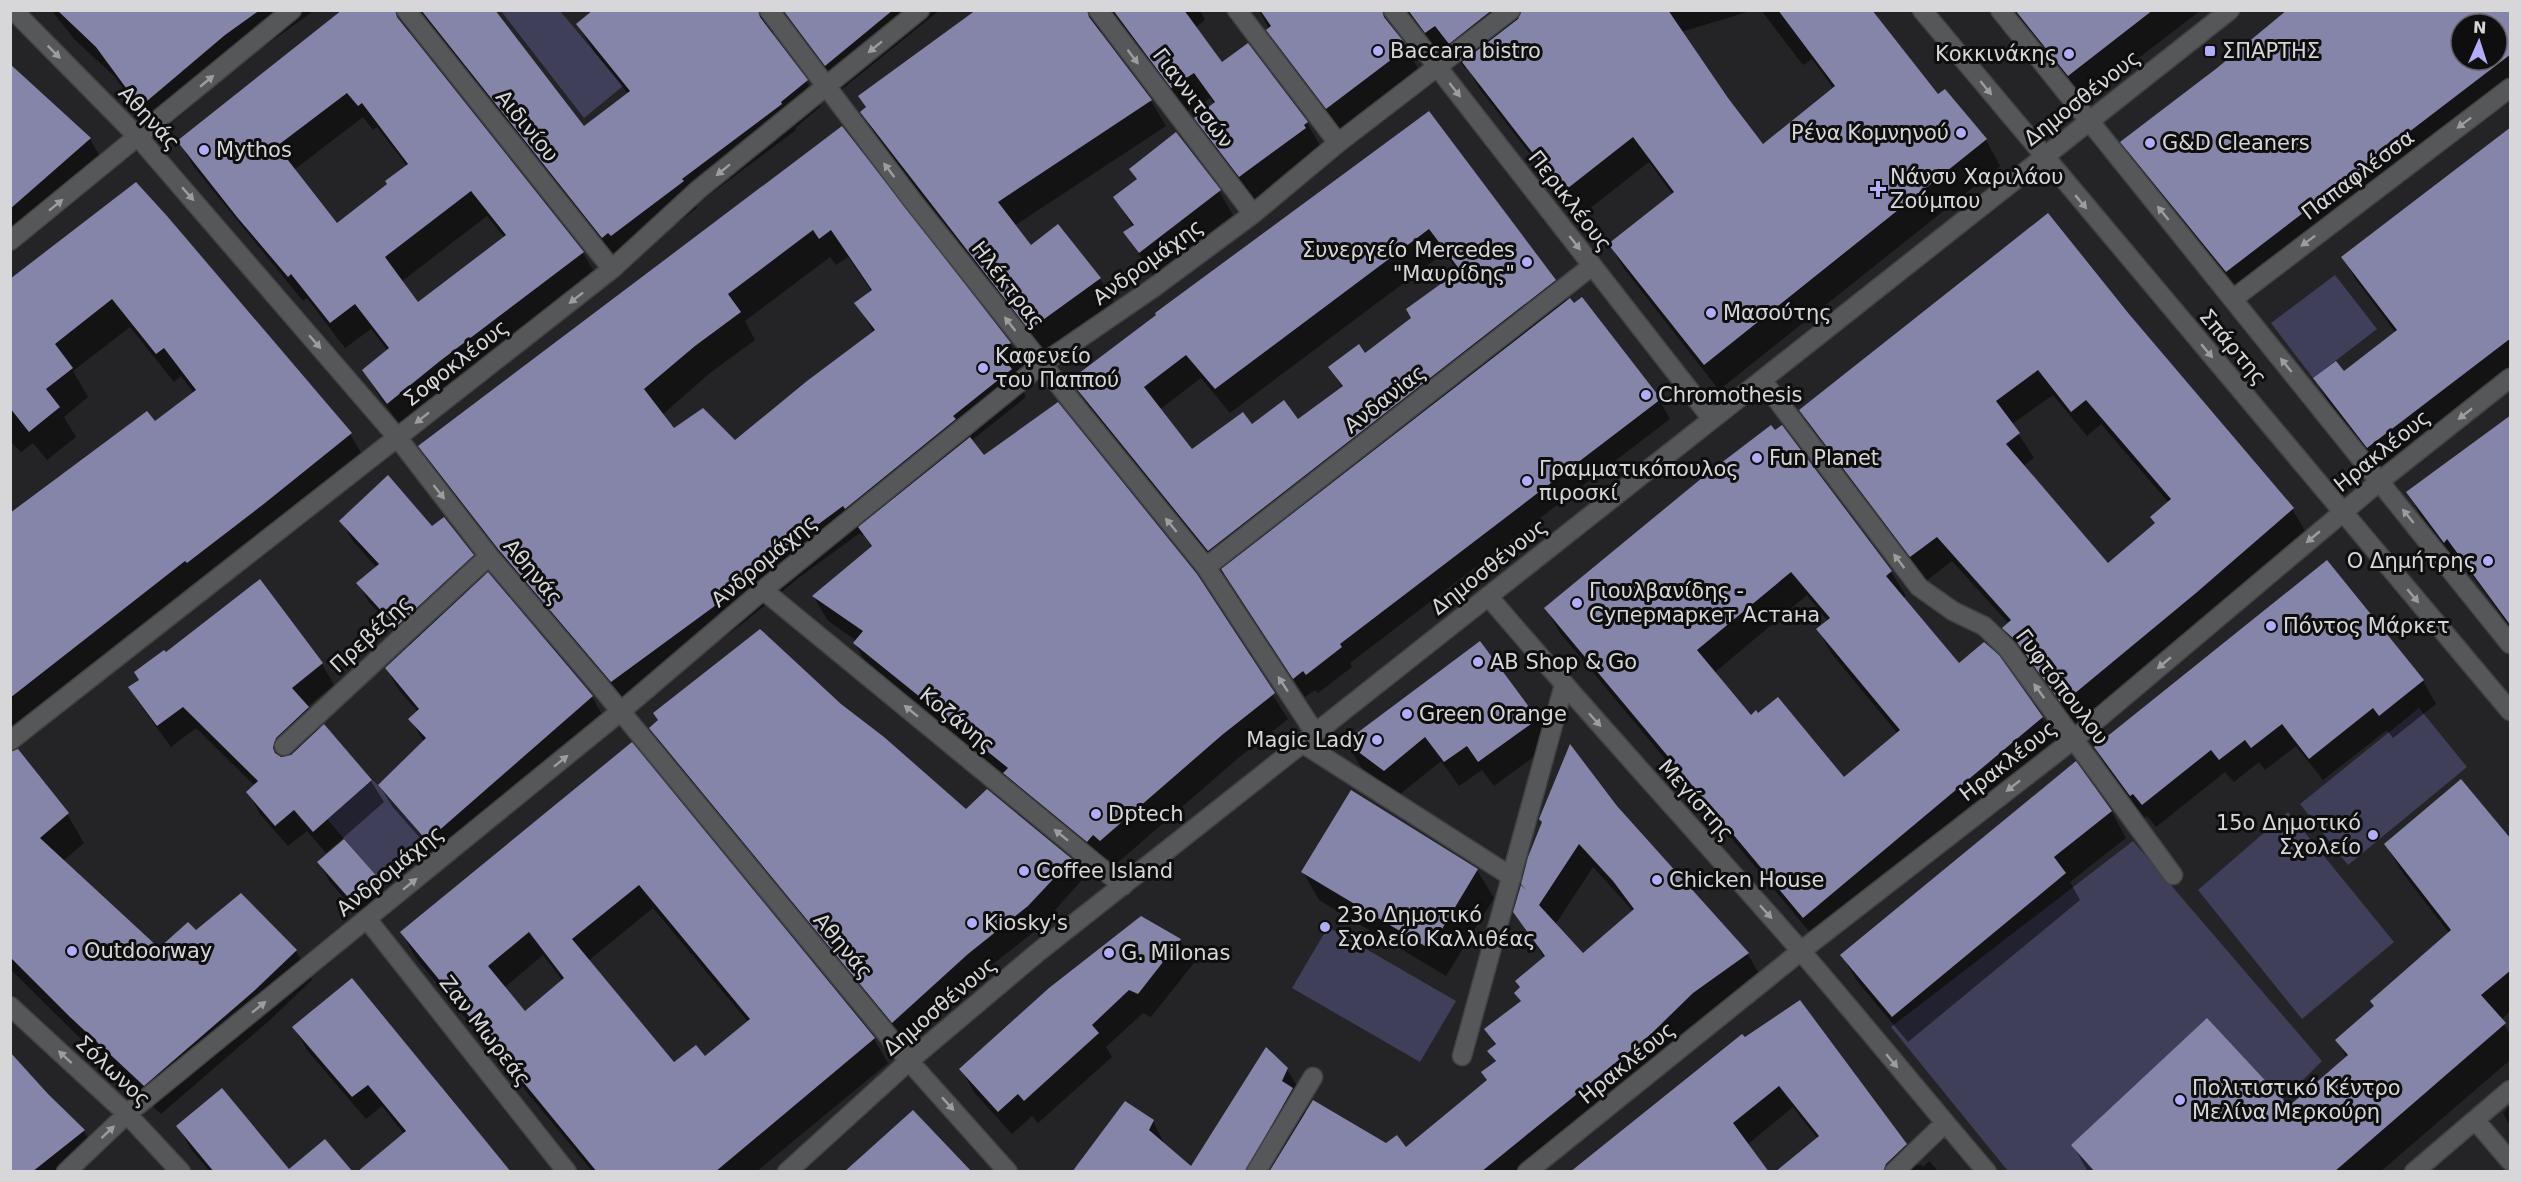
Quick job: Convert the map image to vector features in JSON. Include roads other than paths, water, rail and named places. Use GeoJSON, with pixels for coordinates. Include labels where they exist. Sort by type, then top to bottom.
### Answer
{"type":"FeatureCollection","features":[{"type":"Feature","properties":{"kind":"street","name":"Αθηνάς"},"geometry":{"type":"LineString","coordinates":[[13,10],[139,138],[397,437],[489,556],[909,1061],[1008,1172]]}},
{"type":"Feature","properties":{"kind":"street"},"geometry":{"type":"LineString","coordinates":[[10,241],[139,138],[292,10]]}},
{"type":"Feature","properties":{"kind":"street","name":"Αιδινίου"},"geometry":{"type":"LineString","coordinates":[[406,10],[612,269]]}},
{"type":"Feature","properties":{"kind":"street","name":"Ηλέκτρας"},"geometry":{"type":"LineString","coordinates":[[769,10],[912,200],[1041,364],[1206,567],[1308,738]]}},
{"type":"Feature","properties":{"kind":"street","name":"Σοφοκλέους"},"geometry":{"type":"LineString","coordinates":[[10,741],[612,269],[698,190],[920,10]]}},
{"type":"Feature","properties":{"kind":"street","name":"Γιαννιτσών"},"geometry":{"type":"LineString","coordinates":[[1098,10],[1253,214]]}},
{"type":"Feature","properties":{"kind":"street"},"geometry":{"type":"LineString","coordinates":[[1237,10],[1338,143]]}},
{"type":"Feature","properties":{"kind":"street","name":"Περικλέους"},"geometry":{"type":"LineString","coordinates":[[1393,10],[1712,419]]}},
{"type":"Feature","properties":{"kind":"street","name":"Ανδρομάχης"},"geometry":{"type":"LineString","coordinates":[[66,1172],[127,1114],[368,919],[620,712],[763,590],[1041,364],[1153,288],[1253,214],[1338,143],[1511,10]]}},
{"type":"Feature","properties":{"kind":"street","name":"Σπάρτης"},"geometry":{"type":"LineString","coordinates":[[1922,10],[2043,157],[2511,711]]}},
{"type":"Feature","properties":{"kind":"street","name":"Σπάρτης"},"geometry":{"type":"LineString","coordinates":[[2000,10],[2511,644]]}},
{"type":"Feature","properties":{"kind":"street","name":"Δημοσθένους"},"geometry":{"type":"LineString","coordinates":[[787,1172],[909,1061],[1037,953],[2230,10]]}},
{"type":"Feature","properties":{"kind":"street","name":"Παπαφλέσσα"},"geometry":{"type":"LineString","coordinates":[[2233,299],[2511,88]]}},
{"type":"Feature","properties":{"kind":"street","name":"Ανδανiας"},"geometry":{"type":"LineString","coordinates":[[1206,567],[1592,266]]}},
{"type":"Feature","properties":{"kind":"street","name":"Ηρακλέους"},"geometry":{"type":"LineString","coordinates":[[1527,1172],[1801,951],[2074,739],[2342,512],[2511,378]]}},
{"type":"Feature","properties":{"kind":"street","name":"Γυφτόπουλου"},"geometry":{"type":"LineString","coordinates":[[1762,380],[1919,587],[1953,610],[1984,626],[2007,648],[2174,875]]}},
{"type":"Feature","properties":{"kind":"street","name":"Πρεβέζης"},"geometry":{"type":"LineString","coordinates":[[284,746],[489,556]]}},
{"type":"Feature","properties":{"kind":"street","name":"Κοζάνης"},"geometry":{"type":"LineString","coordinates":[[763,590],[1123,886]]}},
{"type":"Feature","properties":{"kind":"street","name":"Μεγίστης"},"geometry":{"type":"LineString","coordinates":[[1488,596],[1801,951],[1944,1124],[1987,1172]]}},
{"type":"Feature","properties":{"kind":"street"},"geometry":{"type":"LineString","coordinates":[[1462,1056],[1564,684]]}},
{"type":"Feature","properties":{"kind":"street"},"geometry":{"type":"LineString","coordinates":[[1308,738],[1512,877]]}},
{"type":"Feature","properties":{"kind":"street","name":"Ζαν Μωρεάς"},"geometry":{"type":"LineString","coordinates":[[368,919],[567,1172]]}},
{"type":"Feature","properties":{"kind":"street","name":"Σόλωνος"},"geometry":{"type":"LineString","coordinates":[[10,1006],[127,1114],[181,1172]]}},
{"type":"Feature","properties":{"kind":"street"},"geometry":{"type":"LineString","coordinates":[[1256,1172],[1313,1077]]}},
{"type":"Feature","properties":{"kind":"street"},"geometry":{"type":"LineString","coordinates":[[2414,1172],[2511,1090]]}},
{"type":"Feature","properties":{"kind":"street"},"geometry":{"type":"LineString","coordinates":[[2475,1120],[2511,1161]]}},
{"type":"Feature","properties":{"kind":"street"},"geometry":{"type":"LineString","coordinates":[[1894,1172],[1944,1124]]}},
{"type":"Feature","properties":{"kind":"place","name":"Baccara bistro"},"geometry":{"type":"Point","coordinates":[1378,51]}},
{"type":"Feature","properties":{"kind":"place","name":"ΣΠΑΡΤΗΣ"},"geometry":{"type":"Point","coordinates":[2210,51]}},
{"type":"Feature","properties":{"kind":"place","name":"Κοκκινάκης"},"geometry":{"type":"Point","coordinates":[2069,54]}},
{"type":"Feature","properties":{"kind":"place","name":"Ρένα Κομνηνού"},"geometry":{"type":"Point","coordinates":[1961,133]}},
{"type":"Feature","properties":{"kind":"place","name":"G&D Cleaners"},"geometry":{"type":"Point","coordinates":[2150,143]}},
{"type":"Feature","properties":{"kind":"place","name":"Mythos"},"geometry":{"type":"Point","coordinates":[204,150]}},
{"type":"Feature","properties":{"kind":"place","name":"Νάνσυ Χαριλάου Ζούμπου"},"geometry":{"type":"Point","coordinates":[1878,189]}},
{"type":"Feature","properties":{"kind":"place","name":"Συνεργείο Mercedes \"Μαυρίδης\""},"geometry":{"type":"Point","coordinates":[1527,262]}},
{"type":"Feature","properties":{"kind":"place","name":"Μασούτης"},"geometry":{"type":"Point","coordinates":[1711,313]}},
{"type":"Feature","properties":{"kind":"place","name":"Καφενείο του Παππού"},"geometry":{"type":"Point","coordinates":[983,368]}},
{"type":"Feature","properties":{"kind":"place","name":"Chromothesis"},"geometry":{"type":"Point","coordinates":[1646,395]}},
{"type":"Feature","properties":{"kind":"place","name":"Fun Planet"},"geometry":{"type":"Point","coordinates":[1757,458]}},
{"type":"Feature","properties":{"kind":"place","name":"Γραμματικόπουλος πιροσκί"},"geometry":{"type":"Point","coordinates":[1527,481]}},
{"type":"Feature","properties":{"kind":"place","name":"Ο Δημήτρης"},"geometry":{"type":"Point","coordinates":[2488,561]}},
{"type":"Feature","properties":{"kind":"place","name":"Γιουλβανίδης - Супермаркет Астана"},"geometry":{"type":"Point","coordinates":[1577,603]}},
{"type":"Feature","properties":{"kind":"place","name":"Πόντος Μάρκετ"},"geometry":{"type":"Point","coordinates":[2271,626]}},
{"type":"Feature","properties":{"kind":"place","name":"AB Shop & Go"},"geometry":{"type":"Point","coordinates":[1478,662]}},
{"type":"Feature","properties":{"kind":"place","name":"Green Orange"},"geometry":{"type":"Point","coordinates":[1407,714]}},
{"type":"Feature","properties":{"kind":"place","name":"Magic Lady"},"geometry":{"type":"Point","coordinates":[1377,740]}},
{"type":"Feature","properties":{"kind":"place","name":"Dptech"},"geometry":{"type":"Point","coordinates":[1096,814]}},
{"type":"Feature","properties":{"kind":"place","name":"15ο Δημοτικό Σχολείο"},"geometry":{"type":"Point","coordinates":[2373,835]}},
{"type":"Feature","properties":{"kind":"place","name":"Coffee Island"},"geometry":{"type":"Point","coordinates":[1024,871]}},
{"type":"Feature","properties":{"kind":"place","name":"Chicken House"},"geometry":{"type":"Point","coordinates":[1657,880]}},
{"type":"Feature","properties":{"kind":"place","name":"Kiosky's"},"geometry":{"type":"Point","coordinates":[972,923]}},
{"type":"Feature","properties":{"kind":"place","name":"23ο Δημοτικό Σχολείο Καλλιθέας"},"geometry":{"type":"Point","coordinates":[1325,927]}},
{"type":"Feature","properties":{"kind":"place","name":"Outdoorway"},"geometry":{"type":"Point","coordinates":[72,951]}},
{"type":"Feature","properties":{"kind":"place","name":"G. Milonas"},"geometry":{"type":"Point","coordinates":[1109,953]}},
{"type":"Feature","properties":{"kind":"place","name":"Πολιτιστικό Κέντρο Μελίνα Μερκούρη"},"geometry":{"type":"Point","coordinates":[2180,1100]}}]}
